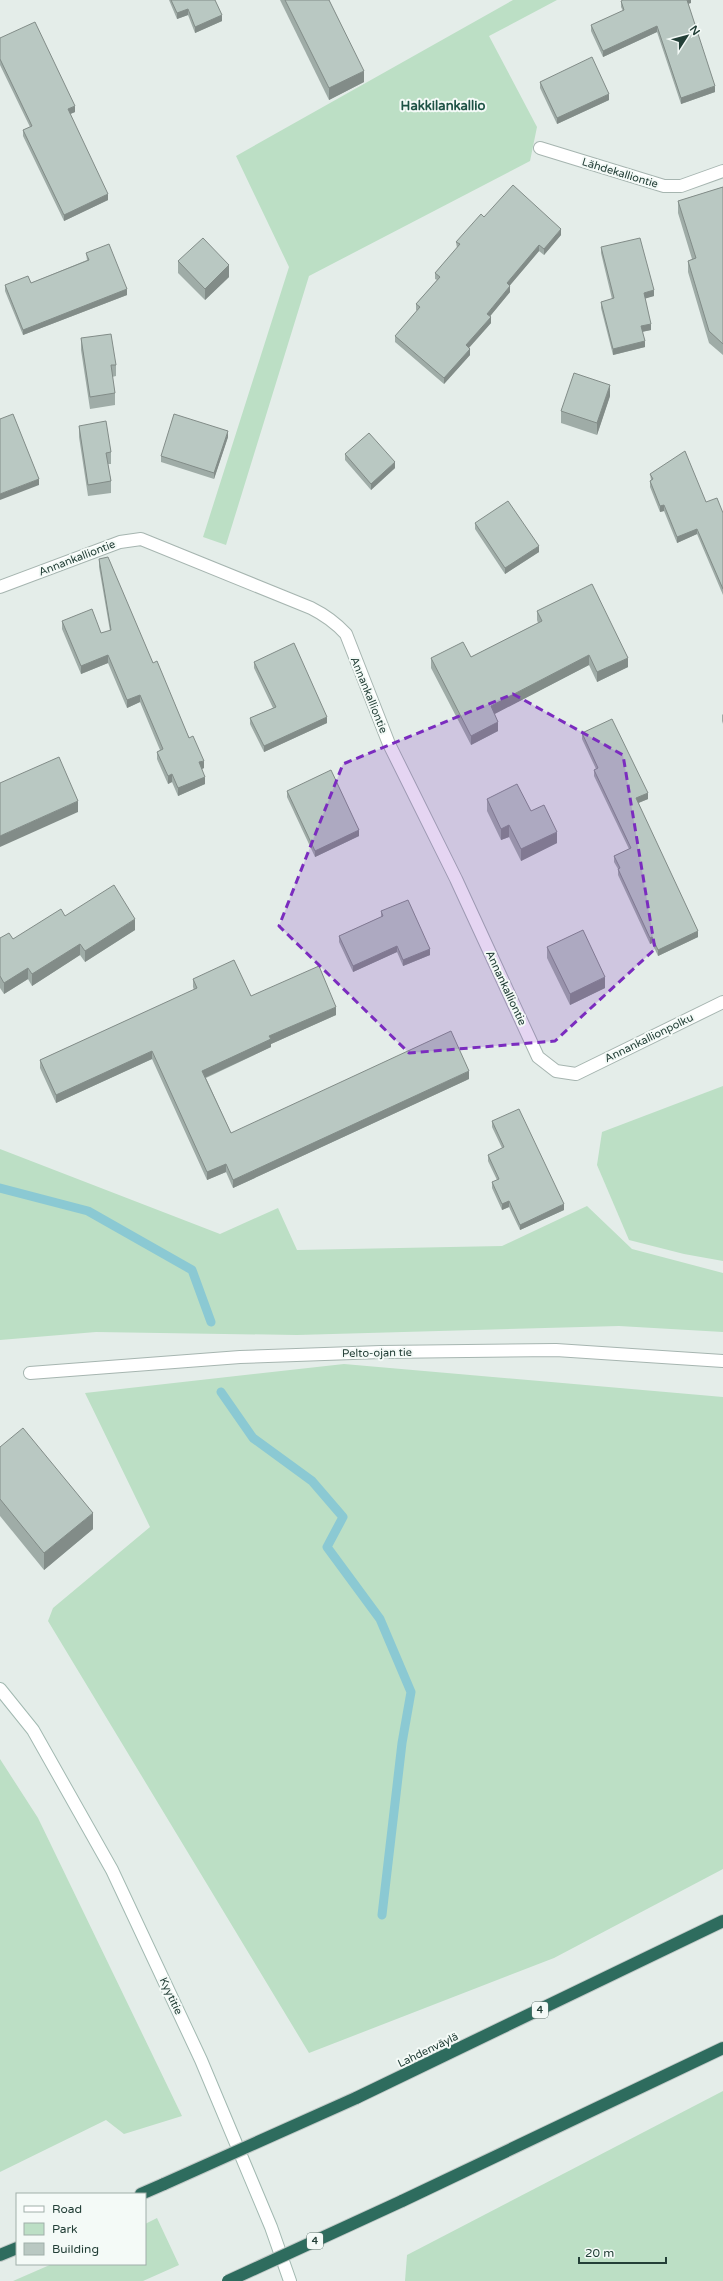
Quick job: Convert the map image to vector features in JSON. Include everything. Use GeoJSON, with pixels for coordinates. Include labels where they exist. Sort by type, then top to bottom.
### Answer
{"type":"FeatureCollection","features":[{"type":"Feature","properties":{"kind":"highway","name":"Lahdenväylä"},"geometry":{"type":"LineString","coordinates":[[143,2193],[356,2098],[723,1922]]}},
{"type":"Feature","properties":{"kind":"highway","name":"4"},"geometry":{"type":"LineString","coordinates":[[228,2281],[402,2201],[723,2048]]}},
{"type":"Feature","properties":{"kind":"highway"},"geometry":{"type":"LineString","coordinates":[[0,2255],[16,2248]]}},
{"type":"Feature","properties":{"kind":"street","name":"Lähdekalliontie"},"geometry":{"type":"LineString","coordinates":[[540,148],[664,186],[681,186],[723,171]]}},
{"type":"Feature","properties":{"kind":"street","name":"Annankalliontie"},"geometry":{"type":"LineString","coordinates":[[0,587],[120,542],[141,539],[327,616],[346,634],[390,744],[538,1057],[556,1071],[576,1074]]}},
{"type":"Feature","properties":{"kind":"street","name":"Annankallionpolku"},"geometry":{"type":"LineString","coordinates":[[576,1074],[723,1002]]}},
{"type":"Feature","properties":{"kind":"street","name":"Pelto-ojan tie"},"geometry":{"type":"LineString","coordinates":[[30,1373],[240,1356],[381,1352],[556,1350],[723,1361]]}},
{"type":"Feature","properties":{"kind":"street","name":"Kyytitie"},"geometry":{"type":"LineString","coordinates":[[0,1678],[112,1870],[201,2060],[271,2227],[290,2281]]}},
{"type":"Feature","properties":{"kind":"street","name":"Kyytitie"},"geometry":{"type":"LineString","coordinates":[[0,1689],[27,1722]]}},
{"type":"Feature","properties":{"kind":"highlighted area"},"geometry":{"type":"Polygon","coordinates":[[[513,694],[623,755],[655,949],[555,1041],[409,1053],[279,926],[343,764],[513,694]]]}},
{"type":"Feature","properties":{"kind":"green space"},"geometry":{"type":"Polygon","coordinates":[[[513,0],[557,0],[489,36],[537,127],[530,161],[309,276],[226,545],[203,537],[289,267],[236,156],[513,0]]]}},
{"type":"Feature","properties":{"kind":"green space"},"geometry":{"type":"Polygon","coordinates":[[[723,1086],[723,1261],[684,1254],[629,1240],[597,1165],[602,1132],[723,1086]]]}},
{"type":"Feature","properties":{"kind":"green space"},"geometry":{"type":"Polygon","coordinates":[[[0,1149],[220,1234],[278,1208],[297,1250],[502,1246],[587,1206],[632,1249],[723,1273],[723,1332],[619,1326],[297,1335],[96,1332],[0,1340],[0,1149]]]}},
{"type":"Feature","properties":{"kind":"green space"},"geometry":{"type":"Polygon","coordinates":[[[344,1364],[723,1397],[723,1869],[554,1958],[309,2053],[48,1621],[53,1608],[150,1527],[85,1393],[344,1364]]]}},
{"type":"Feature","properties":{"kind":"green space"},"geometry":{"type":"Polygon","coordinates":[[[0,1759],[38,1818],[182,2116],[124,2134],[106,2120],[0,2172],[0,1759]]]}},
{"type":"Feature","properties":{"kind":"green space"},"geometry":{"type":"Polygon","coordinates":[[[723,2091],[723,2281],[405,2281],[407,2255],[723,2091]]]}},
{"type":"Feature","properties":{"kind":"green space"},"geometry":{"type":"Polygon","coordinates":[[[157,2218],[179,2265],[143,2281],[13,2281],[50,2265],[146,2265],[146,2224],[157,2218]]]}},
{"type":"Feature","properties":{"kind":"building"},"geometry":{"type":"Polygon","coordinates":[[[171,0],[215,0],[222,15],[195,27],[188,9],[177,13],[171,0]]]}},
{"type":"Feature","properties":{"kind":"building"},"geometry":{"type":"Polygon","coordinates":[[[285,0],[329,0],[364,71],[329,88],[285,0]]]}},
{"type":"Feature","properties":{"kind":"building"},"geometry":{"type":"Polygon","coordinates":[[[687,0],[715,86],[681,98],[657,26],[603,51],[591,25],[624,10],[621,1],[687,0]]]}},
{"type":"Feature","properties":{"kind":"building"},"geometry":{"type":"Polygon","coordinates":[[[35,22],[75,106],[68,109],[108,194],[64,215],[23,130],[32,126],[0,59],[0,38],[35,22]]]}},
{"type":"Feature","properties":{"kind":"building"},"geometry":{"type":"Polygon","coordinates":[[[592,57],[609,94],[557,118],[540,82],[592,57]]]}},
{"type":"Feature","properties":{"kind":"building"},"geometry":{"type":"Polygon","coordinates":[[[513,185],[561,229],[544,249],[539,245],[507,283],[510,286],[487,314],[491,317],[466,345],[470,349],[444,378],[395,336],[420,307],[416,304],[440,277],[435,273],[460,244],[456,242],[481,214],[484,217],[513,185]]]}},
{"type":"Feature","properties":{"kind":"building"},"geometry":{"type":"Polygon","coordinates":[[[723,187],[723,344],[709,331],[688,261],[696,258],[678,201],[723,187]]]}},
{"type":"Feature","properties":{"kind":"building"},"geometry":{"type":"Polygon","coordinates":[[[203,238],[229,265],[205,289],[178,261],[203,238]]]}},
{"type":"Feature","properties":{"kind":"building"},"geometry":{"type":"Polygon","coordinates":[[[640,238],[654,290],[644,293],[651,324],[641,326],[645,341],[613,349],[601,302],[614,298],[601,247],[640,238]]]}},
{"type":"Feature","properties":{"kind":"building"},"geometry":{"type":"Polygon","coordinates":[[[109,244],[127,289],[23,330],[5,285],[28,276],[31,283],[89,260],[86,253],[109,244]]]}},
{"type":"Feature","properties":{"kind":"building"},"geometry":{"type":"Polygon","coordinates":[[[111,334],[116,365],[111,365],[115,393],[90,397],[81,338],[111,334]]]}},
{"type":"Feature","properties":{"kind":"building"},"geometry":{"type":"Polygon","coordinates":[[[574,373],[610,385],[597,423],[561,411],[574,373]]]}},
{"type":"Feature","properties":{"kind":"building"},"geometry":{"type":"Polygon","coordinates":[[[13,414],[39,479],[0,494],[0,419],[13,414]]]}},
{"type":"Feature","properties":{"kind":"building"},"geometry":{"type":"Polygon","coordinates":[[[174,414],[228,431],[214,473],[161,456],[174,414]]]}},
{"type":"Feature","properties":{"kind":"building"},"geometry":{"type":"Polygon","coordinates":[[[106,421],[111,452],[106,453],[111,481],[88,485],[79,426],[106,421]]]}},
{"type":"Feature","properties":{"kind":"building"},"geometry":{"type":"Polygon","coordinates":[[[369,433],[395,462],[371,484],[345,454],[369,433]]]}},
{"type":"Feature","properties":{"kind":"building"},"geometry":{"type":"Polygon","coordinates":[[[685,451],[706,502],[717,498],[723,513],[723,589],[697,529],[677,537],[664,505],[660,506],[650,481],[653,479],[650,474],[685,451]]]}},
{"type":"Feature","properties":{"kind":"building"},"geometry":{"type":"Polygon","coordinates":[[[508,501],[539,546],[505,568],[475,523],[508,501]]]}},
{"type":"Feature","properties":{"kind":"building"},"geometry":{"type":"Polygon","coordinates":[[[108,557],[153,663],[157,661],[189,738],[193,736],[204,761],[199,762],[205,777],[178,788],[172,774],[168,776],[157,752],[163,749],[140,695],[127,700],[108,655],[81,666],[62,621],[92,609],[101,633],[111,630],[99,559],[108,557]]]}},
{"type":"Feature","properties":{"kind":"building"},"geometry":{"type":"Polygon","coordinates":[[[592,584],[628,658],[597,672],[589,655],[491,706],[498,722],[471,736],[431,658],[463,642],[471,657],[542,621],[537,611],[592,584]]]}},
{"type":"Feature","properties":{"kind":"building"},"geometry":{"type":"Polygon","coordinates":[[[294,643],[327,717],[264,746],[250,718],[276,707],[254,662],[294,643]]]}},
{"type":"Feature","properties":{"kind":"building"},"geometry":{"type":"Polygon","coordinates":[[[612,719],[648,793],[636,798],[698,931],[658,950],[652,937],[650,938],[618,869],[620,868],[614,856],[631,848],[594,770],[598,768],[582,733],[612,719]]]}},
{"type":"Feature","properties":{"kind":"building"},"geometry":{"type":"Polygon","coordinates":[[[59,757],[78,801],[0,836],[0,783],[59,757]]]}},
{"type":"Feature","properties":{"kind":"building"},"geometry":{"type":"Polygon","coordinates":[[[331,770],[359,830],[315,851],[287,791],[331,770]]]}},
{"type":"Feature","properties":{"kind":"building"},"geometry":{"type":"Polygon","coordinates":[[[517,784],[531,811],[544,805],[557,832],[521,849],[509,825],[501,829],[487,799],[517,784]]]}},
{"type":"Feature","properties":{"kind":"building"},"geometry":{"type":"Polygon","coordinates":[[[114,885],[135,919],[85,951],[80,944],[32,974],[28,968],[4,983],[0,976],[0,938],[9,933],[13,939],[61,909],[65,916],[114,885]]]}},
{"type":"Feature","properties":{"kind":"building"},"geometry":{"type":"Polygon","coordinates":[[[408,900],[430,949],[403,960],[397,946],[353,966],[339,936],[383,916],[381,911],[408,900]]]}},
{"type":"Feature","properties":{"kind":"building"},"geometry":{"type":"Polygon","coordinates":[[[583,930],[605,977],[570,994],[547,947],[583,930]]]}},
{"type":"Feature","properties":{"kind":"building"},"geometry":{"type":"Polygon","coordinates":[[[234,960],[251,996],[319,966],[336,1007],[269,1036],[271,1039],[202,1071],[231,1133],[451,1031],[469,1071],[233,1180],[226,1164],[207,1172],[152,1051],[56,1095],[40,1060],[197,988],[193,979],[234,960]]]}},
{"type":"Feature","properties":{"kind":"building"},"geometry":{"type":"Polygon","coordinates":[[[519,1109],[564,1204],[520,1225],[509,1201],[502,1204],[492,1182],[499,1179],[488,1155],[504,1147],[492,1121],[519,1109]]]}},
{"type":"Feature","properties":{"kind":"building"},"geometry":{"type":"Polygon","coordinates":[[[23,1428],[93,1513],[44,1553],[0,1499],[0,1447],[23,1428]]]}},
{"type":"Feature","properties":{"kind":"waterway"},"geometry":{"type":"LineString","coordinates":[[0,1188],[88,1211],[192,1270],[211,1322]]}},
{"type":"Feature","properties":{"kind":"waterway"},"geometry":{"type":"LineString","coordinates":[[221,1392],[253,1438],[312,1481],[343,1517],[327,1547],[380,1619],[411,1692],[402,1743],[382,1915]]}},
{"type":"Feature","properties":{"kind":"district","name":"Hakkilankallio"},"geometry":{"type":"Point","coordinates":[443,106]}}]}
